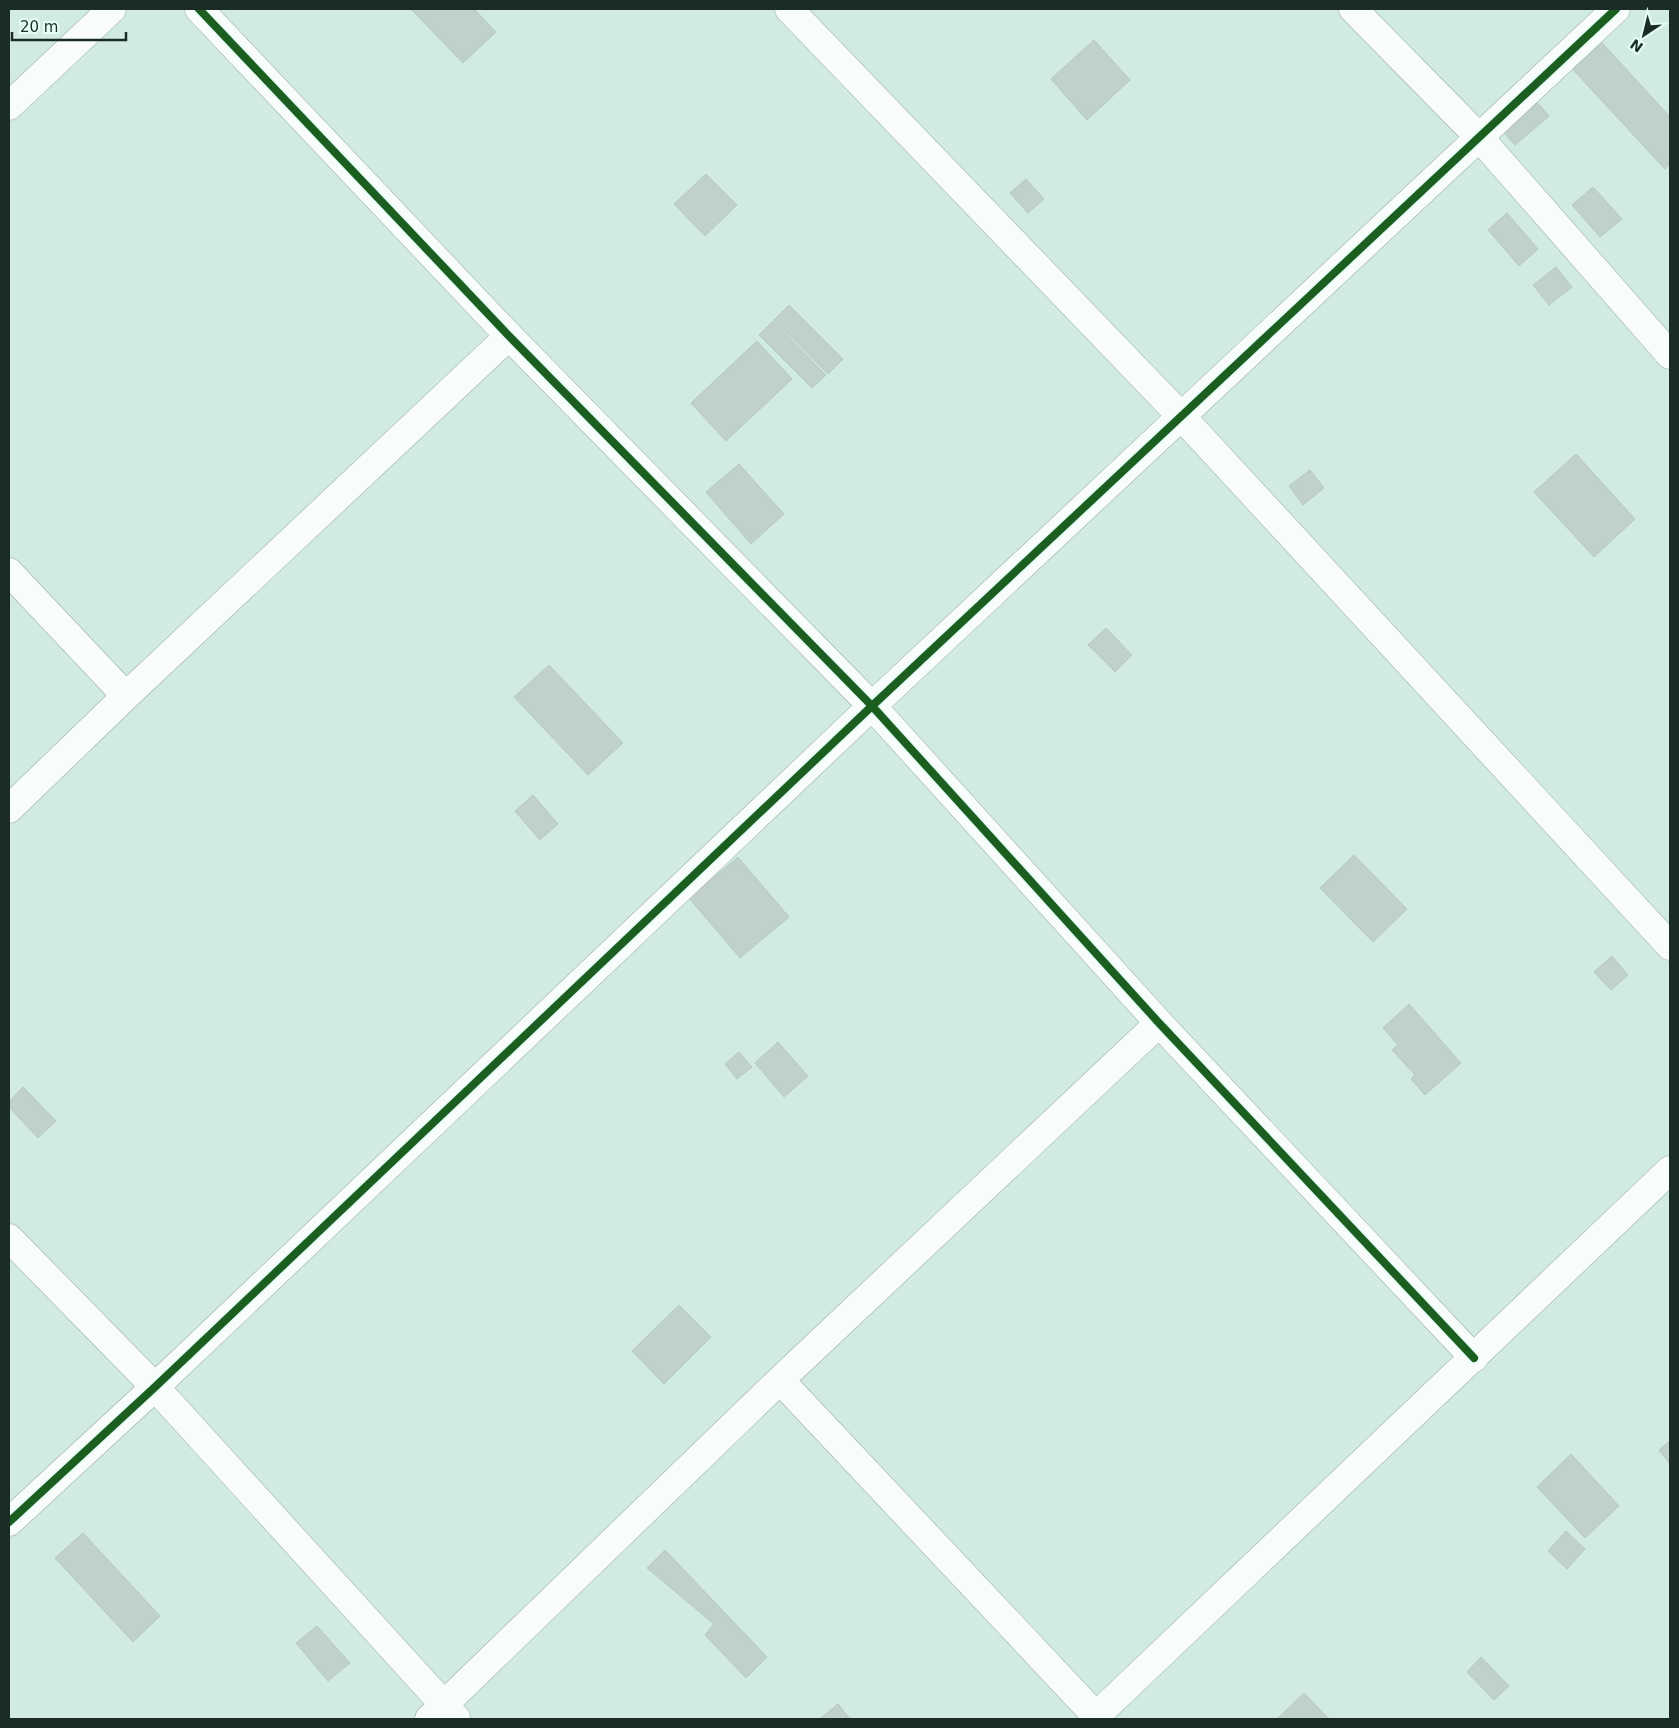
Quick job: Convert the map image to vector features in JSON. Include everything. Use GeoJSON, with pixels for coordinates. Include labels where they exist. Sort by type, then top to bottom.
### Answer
{"type":"FeatureCollection","features":[{"type":"Feature","properties":{"kind":"street"},"geometry":{"type":"LineString","coordinates":[[9,106],[112,9]]}},
{"type":"Feature","properties":{"kind":"street"},"geometry":{"type":"LineString","coordinates":[[199,9],[508,336],[872,706],[1159,1023],[1474,1358]]}},
{"type":"Feature","properties":{"kind":"street"},"geometry":{"type":"LineString","coordinates":[[789,9],[1181,416],[1670,946]]}},
{"type":"Feature","properties":{"kind":"street"},"geometry":{"type":"LineString","coordinates":[[1353,9],[1479,138],[1670,355]]}},
{"type":"Feature","properties":{"kind":"street"},"geometry":{"type":"LineString","coordinates":[[9,1522],[155,1387],[872,706],[1616,9]]}},
{"type":"Feature","properties":{"kind":"street"},"geometry":{"type":"LineString","coordinates":[[9,809],[126,696],[508,336]]}},
{"type":"Feature","properties":{"kind":"street"},"geometry":{"type":"LineString","coordinates":[[9,572],[126,696]]}},
{"type":"Feature","properties":{"kind":"street"},"geometry":{"type":"LineString","coordinates":[[9,1238],[155,1387],[443,1715],[780,1380],[1159,1023]]}},
{"type":"Feature","properties":{"kind":"street"},"geometry":{"type":"LineString","coordinates":[[780,1380],[1098,1718],[1670,1170]]}},
{"type":"Feature","properties":{"kind":"building"},"geometry":{"type":"Polygon","coordinates":[[[411,9],[474,9],[496,32],[463,63],[411,9]]]}},
{"type":"Feature","properties":{"kind":"building"},"geometry":{"type":"Polygon","coordinates":[[[1594,34],[1670,117],[1670,164],[1665,169],[1565,61],[1594,34]]]}},
{"type":"Feature","properties":{"kind":"building"},"geometry":{"type":"Polygon","coordinates":[[[1094,40],[1130,80],[1087,120],[1051,79],[1094,40]]]}},
{"type":"Feature","properties":{"kind":"building"},"geometry":{"type":"Polygon","coordinates":[[[1530,94],[1549,116],[1515,145],[1496,124],[1530,94]]]}},
{"type":"Feature","properties":{"kind":"building"},"geometry":{"type":"Polygon","coordinates":[[[706,174],[737,205],[705,236],[674,204],[706,174]]]}},
{"type":"Feature","properties":{"kind":"building"},"geometry":{"type":"Polygon","coordinates":[[[1026,179],[1044,199],[1028,213],[1010,193],[1026,179]]]}},
{"type":"Feature","properties":{"kind":"building"},"geometry":{"type":"Polygon","coordinates":[[[1593,187],[1622,219],[1600,237],[1572,205],[1593,187]]]}},
{"type":"Feature","properties":{"kind":"building"},"geometry":{"type":"Polygon","coordinates":[[[1507,213],[1538,249],[1519,266],[1488,230],[1507,213]]]}},
{"type":"Feature","properties":{"kind":"building"},"geometry":{"type":"Polygon","coordinates":[[[1556,267],[1572,287],[1549,305],[1533,285],[1556,267]]]}},
{"type":"Feature","properties":{"kind":"building"},"geometry":{"type":"Polygon","coordinates":[[[789,305],[843,359],[828,374],[774,320],[789,305]]]}},
{"type":"Feature","properties":{"kind":"building"},"geometry":{"type":"Polygon","coordinates":[[[773,321],[826,375],[812,388],[759,335],[773,321]]]}},
{"type":"Feature","properties":{"kind":"building"},"geometry":{"type":"Polygon","coordinates":[[[757,341],[792,379],[726,441],[691,403],[757,341]]]}},
{"type":"Feature","properties":{"kind":"building"},"geometry":{"type":"Polygon","coordinates":[[[1576,454],[1635,519],[1594,557],[1534,492],[1576,454]]]}},
{"type":"Feature","properties":{"kind":"building"},"geometry":{"type":"Polygon","coordinates":[[[739,464],[784,514],[751,544],[706,492],[739,464]]]}},
{"type":"Feature","properties":{"kind":"building"},"geometry":{"type":"Polygon","coordinates":[[[1310,470],[1324,488],[1303,505],[1289,486],[1310,470]]]}},
{"type":"Feature","properties":{"kind":"building"},"geometry":{"type":"Polygon","coordinates":[[[1106,628],[1132,655],[1115,672],[1088,645],[1106,628]]]}},
{"type":"Feature","properties":{"kind":"building"},"geometry":{"type":"Polygon","coordinates":[[[549,665],[623,743],[588,775],[514,697],[549,665]]]}},
{"type":"Feature","properties":{"kind":"building"},"geometry":{"type":"Polygon","coordinates":[[[533,795],[558,824],[540,840],[515,811],[533,795]]]}},
{"type":"Feature","properties":{"kind":"building"},"geometry":{"type":"Polygon","coordinates":[[[1354,855],[1407,909],[1373,942],[1320,888],[1354,855]]]}},
{"type":"Feature","properties":{"kind":"building"},"geometry":{"type":"Polygon","coordinates":[[[738,857],[789,917],[740,958],[689,898],[738,857]]]}},
{"type":"Feature","properties":{"kind":"building"},"geometry":{"type":"Polygon","coordinates":[[[1612,956],[1628,975],[1611,990],[1594,972],[1612,956]]]}},
{"type":"Feature","properties":{"kind":"building"},"geometry":{"type":"Polygon","coordinates":[[[1409,1004],[1461,1063],[1425,1095],[1411,1079],[1415,1075],[1392,1050],[1398,1045],[1383,1028],[1409,1004]]]}},
{"type":"Feature","properties":{"kind":"building"},"geometry":{"type":"Polygon","coordinates":[[[778,1042],[808,1076],[784,1097],[755,1063],[778,1042]]]}},
{"type":"Feature","properties":{"kind":"building"},"geometry":{"type":"Polygon","coordinates":[[[739,1052],[752,1067],[737,1079],[725,1064],[739,1052]]]}},
{"type":"Feature","properties":{"kind":"building"},"geometry":{"type":"Polygon","coordinates":[[[23,1087],[56,1121],[38,1138],[9,1107],[9,1102],[23,1087]]]}},
{"type":"Feature","properties":{"kind":"building"},"geometry":{"type":"Polygon","coordinates":[[[679,1305],[711,1337],[664,1384],[632,1351],[679,1305]]]}},
{"type":"Feature","properties":{"kind":"building"},"geometry":{"type":"Polygon","coordinates":[[[1670,1441],[1670,1464],[1659,1450],[1670,1441]]]}},
{"type":"Feature","properties":{"kind":"building"},"geometry":{"type":"Polygon","coordinates":[[[1571,1454],[1619,1506],[1585,1538],[1537,1487],[1571,1454]]]}},
{"type":"Feature","properties":{"kind":"building"},"geometry":{"type":"Polygon","coordinates":[[[1566,1531],[1585,1549],[1567,1569],[1548,1551],[1566,1531]]]}},
{"type":"Feature","properties":{"kind":"building"},"geometry":{"type":"Polygon","coordinates":[[[83,1533],[160,1616],[133,1642],[55,1558],[83,1533]]]}},
{"type":"Feature","properties":{"kind":"building"},"geometry":{"type":"Polygon","coordinates":[[[665,1550],[767,1657],[746,1678],[705,1635],[714,1624],[647,1568],[665,1550]]]}},
{"type":"Feature","properties":{"kind":"building"},"geometry":{"type":"Polygon","coordinates":[[[317,1626],[350,1663],[328,1681],[296,1643],[317,1626]]]}},
{"type":"Feature","properties":{"kind":"building"},"geometry":{"type":"Polygon","coordinates":[[[1481,1657],[1509,1686],[1494,1700],[1467,1672],[1481,1657]]]}},
{"type":"Feature","properties":{"kind":"building"},"geometry":{"type":"Polygon","coordinates":[[[1304,1693],[1329,1719],[1277,1719],[1304,1693]]]}},
{"type":"Feature","properties":{"kind":"building"},"geometry":{"type":"Polygon","coordinates":[[[838,1704],[850,1719],[821,1718],[838,1704]]]}},
{"type":"Feature","properties":{"kind":"cycle path"},"geometry":{"type":"LineString","coordinates":[[199,9],[509,336],[872,706],[1159,1023],[1474,1358]]}},
{"type":"Feature","properties":{"kind":"cycle path"},"geometry":{"type":"LineString","coordinates":[[9,1522],[155,1387],[872,706],[1616,9]]}}]}
